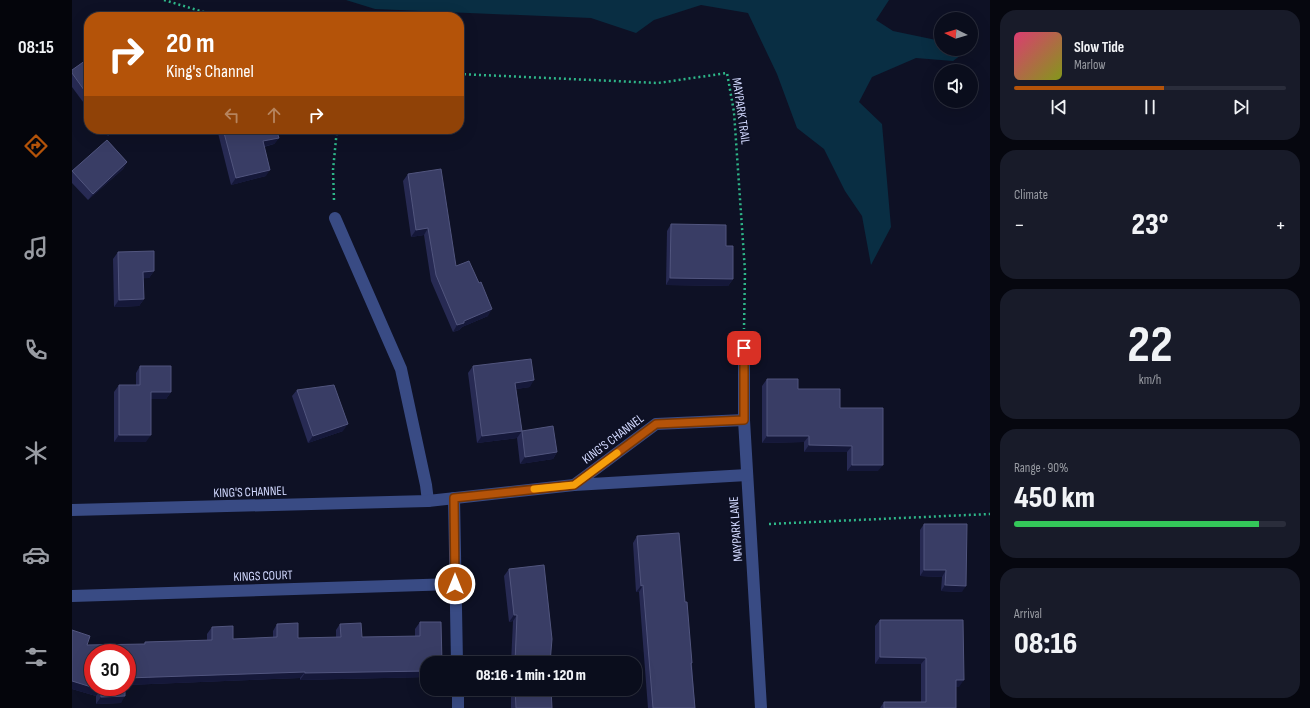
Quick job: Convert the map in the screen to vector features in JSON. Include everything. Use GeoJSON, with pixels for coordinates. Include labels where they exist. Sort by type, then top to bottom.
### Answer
{"type":"FeatureCollection","features":[{"type":"Feature","properties":{"kind":"street"},"geometry":{"type":"LineString","coordinates":[[335,218],[401,369],[425,478],[428,501]]}},
{"type":"Feature","properties":{"kind":"street","name":"MAYPARK LANE"},"geometry":{"type":"LineString","coordinates":[[744,348],[744,420],[761,708]]}},
{"type":"Feature","properties":{"kind":"street","name":"KING'S CHANNEL"},"geometry":{"type":"LineString","coordinates":[[574,485],[656,424],[744,420]]}},
{"type":"Feature","properties":{"kind":"street","name":"KING'S CHANNEL"},"geometry":{"type":"LineString","coordinates":[[72,510],[428,501],[574,485],[747,475]]}},
{"type":"Feature","properties":{"kind":"street"},"geometry":{"type":"LineString","coordinates":[[454,498],[457,656]]}},
{"type":"Feature","properties":{"kind":"street","name":"KINGS COURT"},"geometry":{"type":"LineString","coordinates":[[72,596],[455,584]]}},
{"type":"Feature","properties":{"kind":"street"},"geometry":{"type":"LineString","coordinates":[[458,696],[458,708]]}},
{"type":"Feature","properties":{"kind":"path"},"geometry":{"type":"LineString","coordinates":[[164,0],[204,12]]}},
{"type":"Feature","properties":{"kind":"path","name":"MAYPARK TRAIL"},"geometry":{"type":"LineString","coordinates":[[464,74],[658,83],[727,73],[734,112],[745,272],[744,348]]}},
{"type":"Feature","properties":{"kind":"path"},"geometry":{"type":"LineString","coordinates":[[335,218],[334,170],[337,134]]}},
{"type":"Feature","properties":{"kind":"path"},"geometry":{"type":"LineString","coordinates":[[750,525],[990,514]]}},
{"type":"Feature","properties":{"kind":"water"},"geometry":{"type":"Polygon","coordinates":[[[346,0],[889,0],[876,20],[893,31],[934,40],[934,56],[960,56],[953,61],[916,58],[872,77],[859,102],[882,124],[891,227],[871,265],[862,216],[845,191],[824,149],[797,128],[777,74],[748,13],[701,5],[654,20],[636,33],[591,18],[375,9],[346,0]]]}},
{"type":"Feature","properties":{"kind":"building"},"geometry":{"type":"Polygon","coordinates":[[[84,62],[84,90],[72,73],[72,70],[84,62]]]}},
{"type":"Feature","properties":{"kind":"building"},"geometry":{"type":"Polygon","coordinates":[[[224,134],[278,134],[279,138],[263,141],[270,170],[236,178],[224,134]]]}},
{"type":"Feature","properties":{"kind":"building"},"geometry":{"type":"Polygon","coordinates":[[[107,140],[127,162],[93,194],[72,171],[107,140]]]}},
{"type":"Feature","properties":{"kind":"building"},"geometry":{"type":"Polygon","coordinates":[[[441,169],[456,266],[469,261],[479,283],[481,282],[492,309],[457,325],[436,275],[428,228],[416,230],[408,174],[441,169]]]}},
{"type":"Feature","properties":{"kind":"building"},"geometry":{"type":"Polygon","coordinates":[[[671,224],[726,225],[726,246],[733,246],[733,279],[670,278],[671,224]]]}},
{"type":"Feature","properties":{"kind":"building"},"geometry":{"type":"Polygon","coordinates":[[[154,251],[154,271],[143,272],[144,299],[119,300],[118,252],[154,251]]]}},
{"type":"Feature","properties":{"kind":"building"},"geometry":{"type":"Polygon","coordinates":[[[531,359],[534,380],[515,383],[522,431],[482,436],[473,366],[531,359]]]}},
{"type":"Feature","properties":{"kind":"building"},"geometry":{"type":"Polygon","coordinates":[[[140,366],[171,366],[171,392],[151,392],[151,435],[119,435],[119,385],[140,385],[140,366]]]}},
{"type":"Feature","properties":{"kind":"building"},"geometry":{"type":"Polygon","coordinates":[[[767,379],[798,379],[798,389],[840,389],[840,408],[883,408],[883,465],[852,465],[852,446],[809,445],[809,436],[767,436],[767,379]]]}},
{"type":"Feature","properties":{"kind":"building"},"geometry":{"type":"Polygon","coordinates":[[[334,385],[348,424],[313,436],[297,390],[334,385]]]}},
{"type":"Feature","properties":{"kind":"building"},"geometry":{"type":"Polygon","coordinates":[[[553,426],[557,452],[525,457],[522,431],[553,426]]]}},
{"type":"Feature","properties":{"kind":"building"},"geometry":{"type":"Polygon","coordinates":[[[924,524],[967,524],[966,586],[945,585],[946,570],[924,570],[924,524]]]}},
{"type":"Feature","properties":{"kind":"building"},"geometry":{"type":"Polygon","coordinates":[[[679,533],[685,602],[687,602],[695,708],[653,708],[643,585],[641,586],[637,536],[679,533]]]}},
{"type":"Feature","properties":{"kind":"building"},"geometry":{"type":"Polygon","coordinates":[[[544,565],[552,639],[551,656],[515,656],[517,615],[514,615],[509,569],[544,565]]]}},
{"type":"Feature","properties":{"kind":"building"},"geometry":{"type":"Polygon","coordinates":[[[880,620],[963,620],[964,680],[956,680],[956,708],[884,708],[884,702],[926,702],[926,658],[880,657],[880,620]]]}},
{"type":"Feature","properties":{"kind":"building"},"geometry":{"type":"Polygon","coordinates":[[[420,622],[441,622],[442,656],[420,656],[420,671],[305,672],[136,678],[136,644],[145,644],[145,642],[212,640],[212,627],[233,626],[233,639],[277,637],[277,624],[298,623],[298,638],[341,637],[340,624],[361,623],[362,637],[420,636],[420,622]]]}},
{"type":"Feature","properties":{"kind":"building"},"geometry":{"type":"Polygon","coordinates":[[[72,630],[90,636],[87,644],[84,644],[84,685],[72,681],[72,630]]]}},
{"type":"Feature","properties":{"kind":"building"},"geometry":{"type":"Polygon","coordinates":[[[101,696],[125,696],[101,697],[101,696]]]}},
{"type":"Feature","properties":{"kind":"building"},"geometry":{"type":"Polygon","coordinates":[[[515,696],[551,696],[552,708],[516,708],[515,696]]]}},
{"type":"Feature","properties":{"kind":"slow traffic"},"geometry":{"type":"LineString","coordinates":[[534,489],[574,485],[617,453]]}},
{"type":"Feature","properties":{"kind":"route"},"geometry":{"type":"LineString","coordinates":[[455,584],[454,498],[574,485],[656,424],[744,420],[744,348]]}}]}
